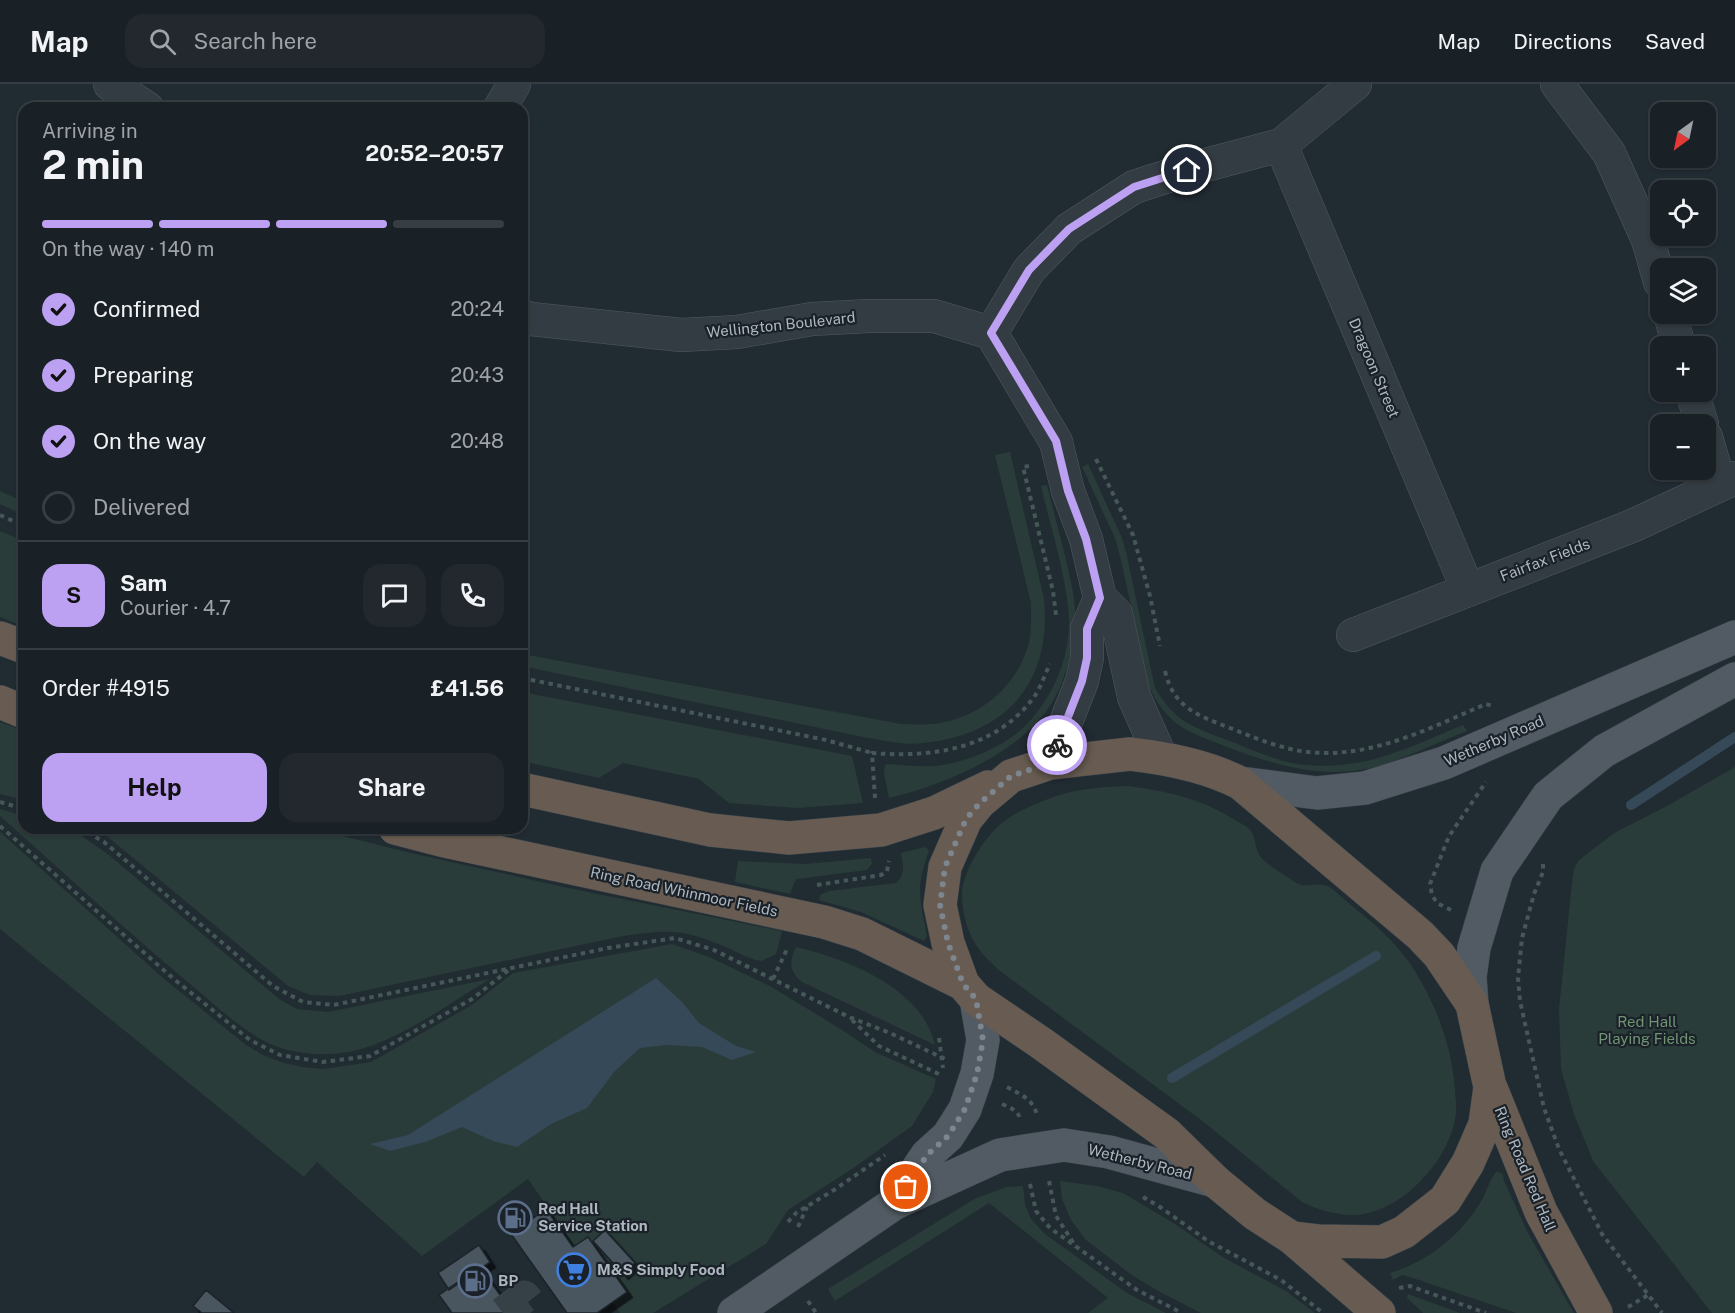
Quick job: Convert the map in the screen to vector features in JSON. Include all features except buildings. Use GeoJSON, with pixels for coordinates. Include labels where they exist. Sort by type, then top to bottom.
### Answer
{"type":"FeatureCollection","features":[{"type":"Feature","properties":{"kind":"highway"},"geometry":{"type":"LineString","coordinates":[[0,638],[18,645]]}},
{"type":"Feature","properties":{"kind":"highway"},"geometry":{"type":"LineString","coordinates":[[0,702],[18,710]]}},
{"type":"Feature","properties":{"kind":"highway"},"geometry":{"type":"LineString","coordinates":[[528,790],[710,830],[789,838],[881,830],[934,813],[1011,776],[1050,763],[1130,754],[1161,758],[1240,783],[1420,935],[1439,955],[1472,1004],[1490,1087],[1485,1124],[1468,1163],[1445,1200],[1404,1232],[1382,1242],[1318,1241],[1292,1238]]}},
{"type":"Feature","properties":{"kind":"highway"},"geometry":{"type":"LineString","coordinates":[[969,991],[948,943],[940,905],[945,867],[966,819],[980,803],[1011,776]]}},
{"type":"Feature","properties":{"kind":"highway","name":"Ring Road Whinmoor Fields"},"geometry":{"type":"LineString","coordinates":[[419,834],[824,922],[862,934],[969,991],[1167,1134],[1215,1181],[1255,1214],[1292,1238]]}},
{"type":"Feature","properties":{"kind":"highway","name":"Ring Road Red Hall"},"geometry":{"type":"LineString","coordinates":[[1490,1087],[1541,1212],[1610,1311]]}},
{"type":"Feature","properties":{"kind":"highway"},"geometry":{"type":"LineString","coordinates":[[1292,1238],[1378,1312]]}},
{"type":"Feature","properties":{"kind":"main road","name":"Wetherby Road"},"geometry":{"type":"LineString","coordinates":[[1240,783],[1317,793],[1365,788],[1444,763],[1735,637]]}},
{"type":"Feature","properties":{"kind":"main road"},"geometry":{"type":"LineString","coordinates":[[1472,1004],[1470,977],[1474,948],[1497,871],[1548,796],[1604,751],[1735,679]]}},
{"type":"Feature","properties":{"kind":"main road","name":"Wetherby Road"},"geometry":{"type":"LineString","coordinates":[[895,1203],[927,1155],[948,1136],[965,1109],[977,1074],[983,1040],[969,991]]}},
{"type":"Feature","properties":{"kind":"main road","name":"Wetherby Road"},"geometry":{"type":"LineString","coordinates":[[734,1313],[895,1203],[1000,1155],[1064,1145],[1109,1152],[1215,1181]]}},
{"type":"Feature","properties":{"kind":"street"},"geometry":{"type":"LineString","coordinates":[[110,84],[138,102]]}},
{"type":"Feature","properties":{"kind":"street"},"geometry":{"type":"LineString","coordinates":[[504,102],[514,84]]}},
{"type":"Feature","properties":{"kind":"street"},"geometry":{"type":"LineString","coordinates":[[1161,758],[1134,697],[1116,614],[1100,598],[1086,539],[1068,491],[1056,441],[991,333],[1029,270],[1069,229],[1134,187],[1281,145],[1355,84]]}},
{"type":"Feature","properties":{"kind":"street"},"geometry":{"type":"LineString","coordinates":[[1557,84],[1609,153],[1648,240],[1653,258]]}},
{"type":"Feature","properties":{"kind":"street","name":"Dragoon Street"},"geometry":{"type":"LineString","coordinates":[[1281,145],[1468,590]]}},
{"type":"Feature","properties":{"kind":"street","name":"Wellington Boulevard"},"geometry":{"type":"LineString","coordinates":[[528,318],[681,335],[737,332],[812,319],[934,316],[991,333]]}},
{"type":"Feature","properties":{"kind":"street"},"geometry":{"type":"LineString","coordinates":[[1716,458],[1727,481]]}},
{"type":"Feature","properties":{"kind":"street","name":"Fairfax Fields"},"geometry":{"type":"LineString","coordinates":[[1353,635],[1632,526],[1727,481]]}},
{"type":"Feature","properties":{"kind":"street"},"geometry":{"type":"LineString","coordinates":[[1050,763],[1082,681],[1087,658],[1087,629],[1100,598]]}},
{"type":"Feature","properties":{"kind":"path"},"geometry":{"type":"LineString","coordinates":[[1097,461],[1133,535],[1150,596],[1160,648]]}},
{"type":"Feature","properties":{"kind":"path"},"geometry":{"type":"LineString","coordinates":[[1027,482],[1053,591],[1058,625]]}},
{"type":"Feature","properties":{"kind":"path"},"geometry":{"type":"LineString","coordinates":[[0,515],[18,523]]}},
{"type":"Feature","properties":{"kind":"path"},"geometry":{"type":"LineString","coordinates":[[528,679],[826,740],[872,753],[898,755],[952,750],[976,743],[1001,730],[1017,718],[1035,695],[1052,660]]}},
{"type":"Feature","properties":{"kind":"path"},"geometry":{"type":"LineString","coordinates":[[1164,668],[1169,688],[1184,706],[1209,720],[1268,743],[1307,752],[1341,753],[1370,749],[1486,704]]}},
{"type":"Feature","properties":{"kind":"path"},"geometry":{"type":"LineString","coordinates":[[872,753],[875,802]]}},
{"type":"Feature","properties":{"kind":"path"},"geometry":{"type":"LineString","coordinates":[[1454,911],[1437,903],[1432,895],[1430,884],[1449,836],[1489,778]]}},
{"type":"Feature","properties":{"kind":"path"},"geometry":{"type":"LineString","coordinates":[[0,802],[18,806]]}},
{"type":"Feature","properties":{"kind":"path"},"geometry":{"type":"LineString","coordinates":[[0,826],[183,986],[250,1040],[280,1055],[323,1062],[370,1056],[472,999],[511,969]]}},
{"type":"Feature","properties":{"kind":"path"},"geometry":{"type":"LineString","coordinates":[[89,834],[113,850],[273,986],[303,1002],[334,1005],[608,948],[675,938],[714,950],[849,1017],[890,1033],[952,1064],[1026,1096],[1036,1110],[1037,1149],[1029,1179],[1036,1211],[1050,1228],[1137,1290],[1182,1313]]}},
{"type":"Feature","properties":{"kind":"path"},"geometry":{"type":"LineString","coordinates":[[809,887],[881,875],[887,871],[889,864],[887,855]]}},
{"type":"Feature","properties":{"kind":"path"},"geometry":{"type":"LineString","coordinates":[[1543,872],[1534,894],[1522,938],[1518,978],[1520,1001],[1544,1108],[1559,1149],[1602,1234],[1662,1313]]}},
{"type":"Feature","properties":{"kind":"path"},"geometry":{"type":"LineString","coordinates":[[773,979],[793,940]]}},
{"type":"Feature","properties":{"kind":"path"},"geometry":{"type":"LineString","coordinates":[[849,1017],[879,1046],[943,1076]]}},
{"type":"Feature","properties":{"kind":"path"},"geometry":{"type":"LineString","coordinates":[[939,1038],[942,1083]]}},
{"type":"Feature","properties":{"kind":"path"},"geometry":{"type":"LineString","coordinates":[[995,1101],[1020,1115],[1037,1149],[1056,1216],[1076,1247]]}},
{"type":"Feature","properties":{"kind":"path"},"geometry":{"type":"LineString","coordinates":[[788,1222],[796,1213],[893,1149]]}},
{"type":"Feature","properties":{"kind":"path"},"geometry":{"type":"LineString","coordinates":[[1136,1194],[1160,1207],[1208,1241],[1281,1280],[1323,1313]]}},
{"type":"Feature","properties":{"kind":"path"},"geometry":{"type":"LineString","coordinates":[[1378,1312],[1400,1287],[1410,1286],[1486,1313]]}},
{"type":"Feature","properties":{"kind":"path"},"geometry":{"type":"LineString","coordinates":[[1610,1311],[1648,1295]]}},
{"type":"Feature","properties":{"kind":"path"},"geometry":{"type":"LineString","coordinates":[[805,1297],[816,1313]]}},
{"type":"Feature","properties":{"kind":"green space"},"geometry":{"type":"Polygon","coordinates":[[[1010,452],[1044,599],[1045,629],[1040,656],[1031,679],[1018,700],[1000,716],[978,729],[952,738],[923,743],[893,742],[528,667],[528,655],[901,724],[934,724],[964,716],[991,700],[1003,689],[1021,664],[1030,638],[1031,603],[995,455],[1010,452]]]}},
{"type":"Feature","properties":{"kind":"green space"},"geometry":{"type":"Polygon","coordinates":[[[1088,464],[1122,538],[1155,688],[1177,716],[1185,722],[1267,756],[1292,763],[1324,766],[1368,761],[1400,751],[1463,725],[1467,731],[1382,765],[1340,772],[1280,765],[1209,740],[1178,725],[1163,710],[1149,687],[1120,556],[1115,538],[1082,467],[1088,464]]]}},
{"type":"Feature","properties":{"kind":"green space"},"geometry":{"type":"Polygon","coordinates":[[[1047,485],[1070,576],[1075,610],[1074,635],[1069,660],[1055,697],[1035,724],[999,753],[955,776],[910,793],[889,798],[884,773],[885,765],[935,766],[958,762],[993,748],[1023,728],[1042,705],[1057,679],[1066,650],[1069,621],[1062,571],[1041,486],[1047,485]]]}},
{"type":"Feature","properties":{"kind":"green space"},"geometry":{"type":"Polygon","coordinates":[[[0,491],[18,499],[18,512],[0,504],[0,491]]]}},
{"type":"Feature","properties":{"kind":"green space"},"geometry":{"type":"Polygon","coordinates":[[[0,531],[18,538],[18,624],[0,617],[0,531]]]}},
{"type":"Feature","properties":{"kind":"green space"},"geometry":{"type":"Polygon","coordinates":[[[528,693],[852,756],[863,803],[798,808],[729,803],[699,779],[623,763],[599,778],[528,762],[528,693]]]}},
{"type":"Feature","properties":{"kind":"green space"},"geometry":{"type":"Polygon","coordinates":[[[0,722],[18,729],[18,798],[0,794],[0,722]]]}},
{"type":"Feature","properties":{"kind":"green space","name":"Red Hall Playing Fields"},"geometry":{"type":"Polygon","coordinates":[[[1735,767],[1735,1313],[1712,1313],[1593,1161],[1574,1114],[1561,1069],[1559,1009],[1572,883],[1574,869],[1579,860],[1616,832],[1735,767]]]}},
{"type":"Feature","properties":{"kind":"green space"},"geometry":{"type":"Polygon","coordinates":[[[1128,786],[1157,790],[1197,801],[1245,826],[1252,833],[1258,853],[1266,862],[1300,884],[1332,888],[1383,932],[1408,960],[1437,1013],[1447,1043],[1451,1058],[1456,1110],[1452,1131],[1444,1149],[1433,1166],[1404,1196],[1386,1207],[1368,1213],[1349,1215],[1325,1211],[1302,1202],[1205,1123],[1000,971],[977,946],[969,932],[965,916],[962,901],[963,887],[975,856],[996,828],[1017,813],[1053,797],[1085,789],[1128,786]]]}},
{"type":"Feature","properties":{"kind":"green space"},"geometry":{"type":"Polygon","coordinates":[[[0,809],[18,814],[18,832],[0,816],[0,809]]]}},
{"type":"Feature","properties":{"kind":"green space"},"geometry":{"type":"Polygon","coordinates":[[[0,832],[163,978],[246,1045],[281,1062],[323,1069],[371,1062],[472,1005],[513,973],[672,944],[709,957],[770,986],[875,1052],[936,1079],[933,1092],[912,1126],[852,1169],[788,1210],[766,1244],[653,1313],[620,1313],[528,1179],[422,1256],[317,1162],[304,1177],[0,929],[0,832]]]}},
{"type":"Feature","properties":{"kind":"green space"},"geometry":{"type":"Polygon","coordinates":[[[20,834],[77,834],[82,836],[109,855],[279,999],[297,1009],[328,1012],[490,979],[418,1023],[380,1043],[341,1053],[295,1052],[258,1038],[236,1022],[20,834]]]}},
{"type":"Feature","properties":{"kind":"green space"},"geometry":{"type":"Polygon","coordinates":[[[104,834],[334,834],[568,888],[782,931],[776,954],[761,961],[683,933],[651,932],[339,996],[310,995],[288,986],[104,834]]]}},
{"type":"Feature","properties":{"kind":"green space"},"geometry":{"type":"Polygon","coordinates":[[[925,847],[929,851],[920,884],[927,936],[924,941],[861,912],[819,900],[820,895],[829,891],[896,883],[903,873],[901,853],[925,847]]]}},
{"type":"Feature","properties":{"kind":"green space"},"geometry":{"type":"Polygon","coordinates":[[[871,858],[872,864],[867,870],[797,879],[790,894],[735,882],[738,861],[806,864],[871,858]]]}},
{"type":"Feature","properties":{"kind":"green space"},"geometry":{"type":"Polygon","coordinates":[[[796,947],[859,968],[898,992],[915,1007],[927,1025],[935,1045],[802,982],[792,966],[792,957],[796,947]]]}},
{"type":"Feature","properties":{"kind":"green space"},"geometry":{"type":"Polygon","coordinates":[[[1497,1171],[1503,1174],[1504,1181],[1528,1233],[1574,1313],[1516,1313],[1410,1277],[1402,1275],[1393,1280],[1390,1273],[1431,1254],[1465,1224],[1482,1200],[1497,1171]]]}},
{"type":"Feature","properties":{"kind":"green space"},"geometry":{"type":"Polygon","coordinates":[[[1060,1181],[1097,1186],[1123,1193],[1175,1224],[1224,1258],[1286,1291],[1315,1313],[1201,1313],[1162,1293],[1133,1276],[1086,1240],[1071,1220],[1062,1199],[1060,1181]]]}},
{"type":"Feature","properties":{"kind":"green space"},"geometry":{"type":"Polygon","coordinates":[[[1023,1186],[1025,1205],[1031,1219],[1045,1234],[1127,1293],[1166,1313],[1088,1313],[1108,1298],[989,1203],[835,1301],[828,1289],[976,1198],[1007,1187],[1023,1186]]]}},
{"type":"Feature","properties":{"kind":"green space"},"geometry":{"type":"Polygon","coordinates":[[[1408,1294],[1460,1313],[1423,1313],[1407,1298],[1408,1294]]]}},
{"type":"Feature","properties":{"kind":"water"},"geometry":{"type":"Polygon","coordinates":[[[656,978],[682,1002],[699,1023],[736,1046],[756,1052],[732,1060],[702,1047],[667,1045],[640,1048],[614,1072],[587,1108],[551,1124],[517,1147],[493,1141],[462,1127],[425,1142],[390,1151],[370,1144],[408,1135],[656,978]]]}},
{"type":"Feature","properties":{"kind":"waterway"},"geometry":{"type":"LineString","coordinates":[[1631,805],[1735,737]]}},
{"type":"Feature","properties":{"kind":"waterway"},"geometry":{"type":"LineString","coordinates":[[1172,1078],[1376,956]]}},
{"type":"Feature","properties":{"kind":"tunnel"},"geometry":{"type":"LineString","coordinates":[[503,1313],[524,1297],[537,1313]]}},
{"type":"Feature","properties":{"kind":"way so far"},"geometry":{"type":"LineString","coordinates":[[906,1187],[927,1155],[948,1136],[965,1109],[977,1074],[983,1040],[976,999],[963,984],[948,943],[940,905],[945,867],[966,819],[980,803],[1011,776],[1050,763],[1057,745]]}},
{"type":"Feature","properties":{"kind":"place","name":"Red Hall Service Station"},"geometry":{"type":"Point","coordinates":[515,1218]}},
{"type":"Feature","properties":{"kind":"place","name":"M&S Simply Food"},"geometry":{"type":"Point","coordinates":[574,1270]}},
{"type":"Feature","properties":{"kind":"place","name":"BP"},"geometry":{"type":"Point","coordinates":[475,1281]}},
{"type":"Feature","properties":{"kind":"route"},"geometry":{"type":"LineString","coordinates":[[1057,745],[1082,681],[1087,658],[1087,629],[1100,598],[1086,539],[1068,491],[1056,441],[991,333],[1029,270],[1069,229],[1134,187],[1187,170]]}}]}
